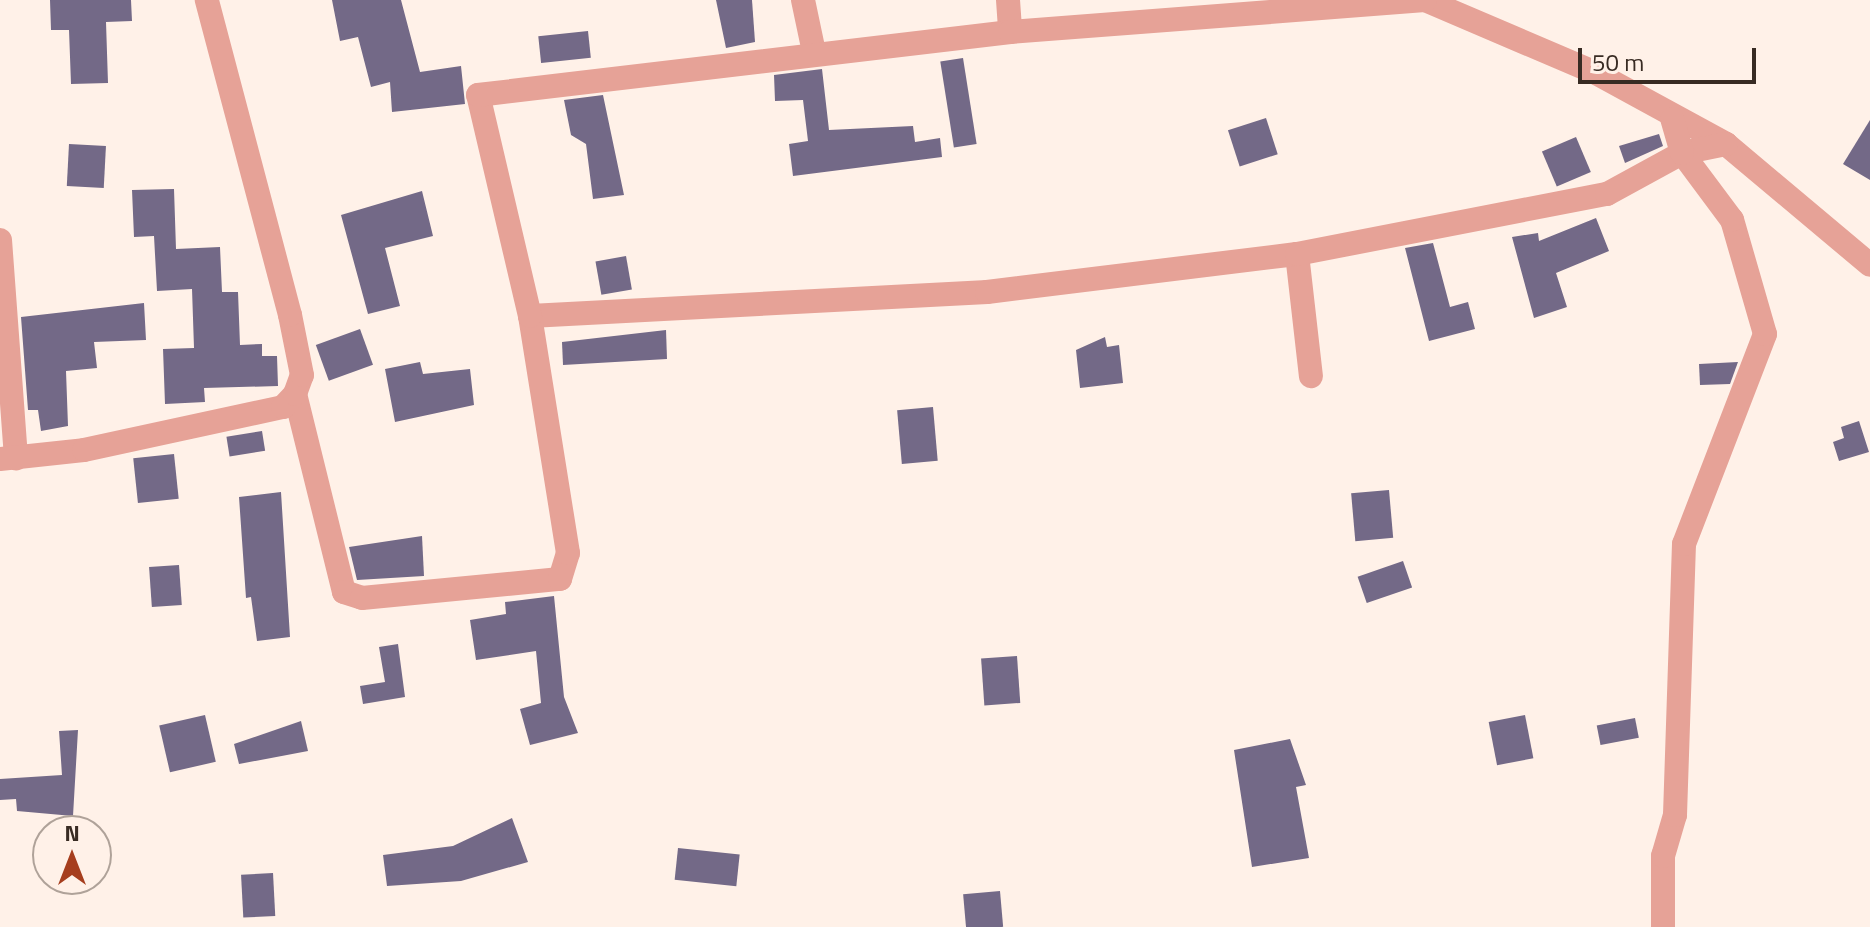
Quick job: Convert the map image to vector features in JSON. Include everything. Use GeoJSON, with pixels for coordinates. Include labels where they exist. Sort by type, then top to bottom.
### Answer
{"type":"FeatureCollection","features":[{"type":"Feature","properties":{"kind":"street"},"geometry":{"type":"LineString","coordinates":[[0,240],[8,458],[283,407],[295,394],[302,375],[290,315],[207,0]]}},
{"type":"Feature","properties":{"kind":"street"},"geometry":{"type":"LineString","coordinates":[[803,0],[814,52]]}},
{"type":"Feature","properties":{"kind":"street"},"geometry":{"type":"LineString","coordinates":[[1008,0],[1010,32]]}},
{"type":"Feature","properties":{"kind":"street"},"geometry":{"type":"LineString","coordinates":[[295,394],[344,592],[362,598],[560,579],[568,553],[530,316],[478,95],[814,52],[1010,32],[1425,0],[1596,73],[1672,119],[1726,144],[1870,265]]}},
{"type":"Feature","properties":{"kind":"street"},"geometry":{"type":"LineString","coordinates":[[1663,927],[1663,856],[1675,815],[1684,544],[1765,334],[1732,220],[1682,153],[1672,119]]}},
{"type":"Feature","properties":{"kind":"street"},"geometry":{"type":"LineString","coordinates":[[530,316],[987,292],[1297,254],[1607,194],[1682,153],[1726,144]]}},
{"type":"Feature","properties":{"kind":"street"},"geometry":{"type":"LineString","coordinates":[[1297,254],[1311,376]]}},
{"type":"Feature","properties":{"kind":"building"},"geometry":{"type":"Polygon","coordinates":[[[50,0],[131,0],[132,21],[106,22],[108,83],[71,84],[69,30],[51,30],[50,0]]]}},
{"type":"Feature","properties":{"kind":"building"},"geometry":{"type":"Polygon","coordinates":[[[332,0],[401,0],[420,72],[461,66],[465,104],[392,112],[390,82],[371,87],[358,37],[340,41],[332,0]]]}},
{"type":"Feature","properties":{"kind":"building"},"geometry":{"type":"Polygon","coordinates":[[[716,0],[752,0],[755,42],[726,48],[716,0]]]}},
{"type":"Feature","properties":{"kind":"building"},"geometry":{"type":"Polygon","coordinates":[[[588,31],[591,58],[541,63],[538,36],[588,31]]]}},
{"type":"Feature","properties":{"kind":"building"},"geometry":{"type":"Polygon","coordinates":[[[963,58],[977,144],[954,148],[940,62],[963,58]]]}},
{"type":"Feature","properties":{"kind":"building"},"geometry":{"type":"Polygon","coordinates":[[[822,69],[829,130],[913,126],[915,142],[940,138],[942,157],[793,176],[789,144],[808,141],[803,100],[775,101],[774,75],[822,69]]]}},
{"type":"Feature","properties":{"kind":"building"},"geometry":{"type":"Polygon","coordinates":[[[603,95],[624,195],[593,199],[586,144],[571,135],[564,100],[603,95]]]}},
{"type":"Feature","properties":{"kind":"building"},"geometry":{"type":"Polygon","coordinates":[[[1266,118],[1278,154],[1240,167],[1228,130],[1266,118]]]}},
{"type":"Feature","properties":{"kind":"building"},"geometry":{"type":"Polygon","coordinates":[[[1870,120],[1870,180],[1843,164],[1870,120]]]}},
{"type":"Feature","properties":{"kind":"building"},"geometry":{"type":"Polygon","coordinates":[[[1659,134],[1663,146],[1625,163],[1619,146],[1659,134]]]}},
{"type":"Feature","properties":{"kind":"building"},"geometry":{"type":"Polygon","coordinates":[[[1576,137],[1591,172],[1557,186],[1542,151],[1576,137]]]}},
{"type":"Feature","properties":{"kind":"building"},"geometry":{"type":"Polygon","coordinates":[[[69,144],[106,146],[104,188],[67,186],[69,144]]]}},
{"type":"Feature","properties":{"kind":"building"},"geometry":{"type":"Polygon","coordinates":[[[174,189],[176,249],[220,247],[222,292],[238,292],[240,345],[262,344],[262,356],[277,356],[278,386],[204,388],[205,402],[165,404],[163,349],[194,348],[192,289],[157,291],[154,236],[134,237],[132,190],[174,189]]]}},
{"type":"Feature","properties":{"kind":"building"},"geometry":{"type":"Polygon","coordinates":[[[422,191],[433,236],[385,248],[400,306],[368,314],[341,215],[422,191]]]}},
{"type":"Feature","properties":{"kind":"building"},"geometry":{"type":"Polygon","coordinates":[[[1596,218],[1609,251],[1556,273],[1567,307],[1534,318],[1512,237],[1538,233],[1539,241],[1596,218]]]}},
{"type":"Feature","properties":{"kind":"building"},"geometry":{"type":"Polygon","coordinates":[[[1433,243],[1450,307],[1468,302],[1475,329],[1429,341],[1405,248],[1433,243]]]}},
{"type":"Feature","properties":{"kind":"building"},"geometry":{"type":"Polygon","coordinates":[[[626,256],[632,289],[601,295],[595,261],[626,256]]]}},
{"type":"Feature","properties":{"kind":"building"},"geometry":{"type":"Polygon","coordinates":[[[144,303],[146,340],[94,342],[97,368],[66,371],[68,426],[41,431],[38,410],[28,410],[21,317],[144,303]]]}},
{"type":"Feature","properties":{"kind":"building"},"geometry":{"type":"Polygon","coordinates":[[[360,329],[373,365],[329,381],[316,345],[360,329]]]}},
{"type":"Feature","properties":{"kind":"building"},"geometry":{"type":"Polygon","coordinates":[[[666,330],[667,359],[563,365],[562,342],[666,330]]]}},
{"type":"Feature","properties":{"kind":"building"},"geometry":{"type":"Polygon","coordinates":[[[1105,337],[1107,347],[1119,345],[1123,383],[1080,388],[1076,350],[1105,337]]]}},
{"type":"Feature","properties":{"kind":"building"},"geometry":{"type":"Polygon","coordinates":[[[420,362],[423,374],[470,369],[474,405],[395,422],[385,369],[420,362]]]}},
{"type":"Feature","properties":{"kind":"building"},"geometry":{"type":"Polygon","coordinates":[[[1738,362],[1730,384],[1700,385],[1699,364],[1738,362]]]}},
{"type":"Feature","properties":{"kind":"building"},"geometry":{"type":"Polygon","coordinates":[[[933,407],[938,461],[902,464],[897,410],[933,407]]]}},
{"type":"Feature","properties":{"kind":"building"},"geometry":{"type":"Polygon","coordinates":[[[1859,421],[1869,452],[1839,461],[1833,442],[1844,438],[1841,427],[1859,421]]]}},
{"type":"Feature","properties":{"kind":"building"},"geometry":{"type":"Polygon","coordinates":[[[262,431],[265,451],[230,456],[226,437],[262,431]]]}},
{"type":"Feature","properties":{"kind":"building"},"geometry":{"type":"Polygon","coordinates":[[[174,454],[179,499],[138,503],[133,458],[174,454]]]}},
{"type":"Feature","properties":{"kind":"building"},"geometry":{"type":"Polygon","coordinates":[[[1389,490],[1393,538],[1355,541],[1351,493],[1389,490]]]}},
{"type":"Feature","properties":{"kind":"building"},"geometry":{"type":"Polygon","coordinates":[[[281,492],[290,637],[257,641],[251,597],[246,598],[239,497],[281,492]]]}},
{"type":"Feature","properties":{"kind":"building"},"geometry":{"type":"Polygon","coordinates":[[[422,536],[424,576],[357,580],[349,547],[422,536]]]}},
{"type":"Feature","properties":{"kind":"building"},"geometry":{"type":"Polygon","coordinates":[[[1403,561],[1412,587],[1367,603],[1358,577],[1403,561]]]}},
{"type":"Feature","properties":{"kind":"building"},"geometry":{"type":"Polygon","coordinates":[[[179,565],[182,605],[152,607],[149,567],[179,565]]]}},
{"type":"Feature","properties":{"kind":"building"},"geometry":{"type":"Polygon","coordinates":[[[554,596],[564,697],[578,733],[530,745],[520,709],[541,703],[536,651],[476,660],[470,620],[506,614],[505,602],[554,596]]]}},
{"type":"Feature","properties":{"kind":"building"},"geometry":{"type":"Polygon","coordinates":[[[398,644],[405,697],[363,704],[360,686],[385,682],[379,647],[398,644]]]}},
{"type":"Feature","properties":{"kind":"building"},"geometry":{"type":"Polygon","coordinates":[[[1017,656],[1020,703],[984,705],[981,659],[1017,656]]]}},
{"type":"Feature","properties":{"kind":"building"},"geometry":{"type":"Polygon","coordinates":[[[205,715],[216,762],[170,772],[159,726],[205,715]]]}},
{"type":"Feature","properties":{"kind":"building"},"geometry":{"type":"Polygon","coordinates":[[[1525,715],[1533,758],[1497,765],[1489,722],[1525,715]]]}},
{"type":"Feature","properties":{"kind":"building"},"geometry":{"type":"Polygon","coordinates":[[[1635,718],[1639,738],[1601,745],[1597,725],[1635,718]]]}},
{"type":"Feature","properties":{"kind":"building"},"geometry":{"type":"Polygon","coordinates":[[[301,721],[308,751],[239,764],[234,744],[301,721]]]}},
{"type":"Feature","properties":{"kind":"building"},"geometry":{"type":"Polygon","coordinates":[[[78,730],[73,815],[17,811],[16,799],[0,800],[0,779],[62,775],[59,731],[78,730]]]}},
{"type":"Feature","properties":{"kind":"building"},"geometry":{"type":"Polygon","coordinates":[[[1290,739],[1306,785],[1296,787],[1309,858],[1252,867],[1234,750],[1290,739]]]}},
{"type":"Feature","properties":{"kind":"building"},"geometry":{"type":"Polygon","coordinates":[[[512,818],[528,862],[461,881],[387,886],[383,855],[453,846],[512,818]]]}},
{"type":"Feature","properties":{"kind":"building"},"geometry":{"type":"Polygon","coordinates":[[[678,848],[740,854],[736,886],[675,880],[678,848]]]}},
{"type":"Feature","properties":{"kind":"building"},"geometry":{"type":"Polygon","coordinates":[[[273,873],[275,916],[243,918],[241,875],[273,873]]]}},
{"type":"Feature","properties":{"kind":"building"},"geometry":{"type":"Polygon","coordinates":[[[1000,891],[1003,927],[966,927],[963,894],[1000,891]]]}}]}
